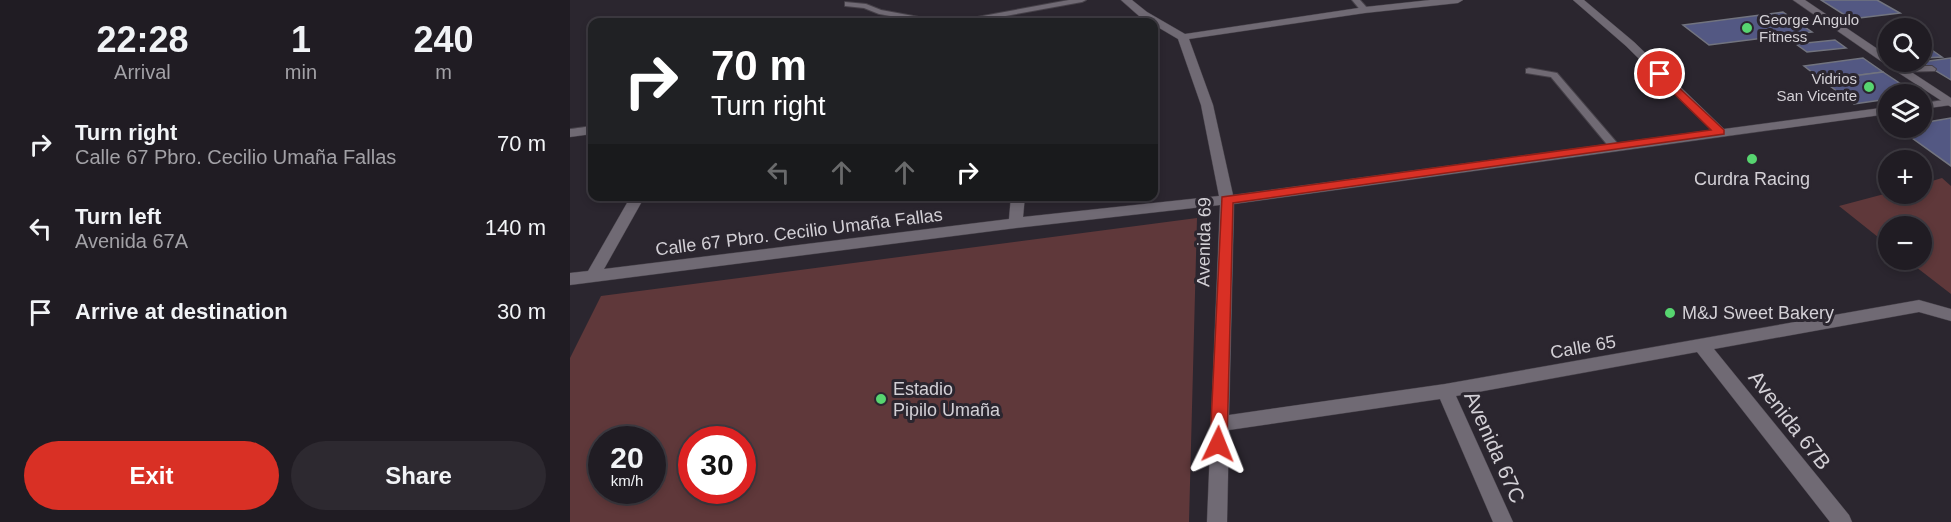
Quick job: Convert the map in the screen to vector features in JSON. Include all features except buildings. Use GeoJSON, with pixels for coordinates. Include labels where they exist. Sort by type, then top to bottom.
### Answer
{"type":"FeatureCollection","features":[{"type":"Feature","properties":{"kind":"street"},"geometry":{"type":"LineString","coordinates":[[1126,0],[1150,18]]}},
{"type":"Feature","properties":{"kind":"street"},"geometry":{"type":"LineString","coordinates":[[1158,23],[1183,37],[1365,10],[1458,0]]}},
{"type":"Feature","properties":{"kind":"street"},"geometry":{"type":"LineString","coordinates":[[1578,0],[1629,44],[1720,132]]}},
{"type":"Feature","properties":{"kind":"street"},"geometry":{"type":"LineString","coordinates":[[1798,0],[1878,54]]}},
{"type":"Feature","properties":{"kind":"street","name":"Avenida 69"},"geometry":{"type":"LineString","coordinates":[[1183,37],[1207,105],[1227,200],[1217,522]]}},
{"type":"Feature","properties":{"kind":"street"},"geometry":{"type":"LineString","coordinates":[[1905,72],[1950,102]]}},
{"type":"Feature","properties":{"kind":"street"},"geometry":{"type":"LineString","coordinates":[[1932,105],[1950,102]]}},
{"type":"Feature","properties":{"kind":"street","name":"Calle 67 Pbro. Cecilio Umaña Fallas"},"geometry":{"type":"LineString","coordinates":[[570,279],[1016,223],[1227,200],[1878,111]]}},
{"type":"Feature","properties":{"kind":"street"},"geometry":{"type":"LineString","coordinates":[[570,133],[588,131]]}},
{"type":"Feature","properties":{"kind":"street"},"geometry":{"type":"LineString","coordinates":[[593,276],[635,201]]}},
{"type":"Feature","properties":{"kind":"street"},"geometry":{"type":"LineString","coordinates":[[1016,223],[1018,201]]}},
{"type":"Feature","properties":{"kind":"street","name":"Calle 65"},"geometry":{"type":"LineString","coordinates":[[1219,424],[1445,391],[1919,306],[1951,315]]}},
{"type":"Feature","properties":{"kind":"street","name":"Avenida 67B"},"geometry":{"type":"LineString","coordinates":[[1702,346],[1842,522]]}},
{"type":"Feature","properties":{"kind":"street","name":"Avenida 67C"},"geometry":{"type":"LineString","coordinates":[[1445,391],[1503,522]]}},
{"type":"Feature","properties":{"kind":"lane"},"geometry":{"type":"LineString","coordinates":[[983,18],[1082,0]]}},
{"type":"Feature","properties":{"kind":"lane"},"geometry":{"type":"LineString","coordinates":[[1356,0],[1365,10]]}},
{"type":"Feature","properties":{"kind":"lane"},"geometry":{"type":"LineString","coordinates":[[848,4],[866,6],[879,12],[913,18]]}},
{"type":"Feature","properties":{"kind":"lane"},"geometry":{"type":"LineString","coordinates":[[1529,71],[1554,75],[1614,146]]}},
{"type":"Feature","properties":{"kind":"shaded area"},"geometry":{"type":"Polygon","coordinates":[[[1942,178],[1951,186],[1951,294],[1920,270],[1932,270],[1932,216],[1878,216],[1878,237],[1839,206],[1878,196],[1878,204],[1932,204],[1932,181],[1942,178]]]}},
{"type":"Feature","properties":{"kind":"shaded area","name":"Estadio Pipilo Umaña"},"geometry":{"type":"Polygon","coordinates":[[[1197,218],[1189,522],[570,522],[570,358],[601,296],[1197,218]]]}},
{"type":"Feature","properties":{"kind":"place","name":"George Angulo Fitness"},"geometry":{"type":"Point","coordinates":[1747,28]}},
{"type":"Feature","properties":{"kind":"place","name":"Vidrios San Vicente"},"geometry":{"type":"Point","coordinates":[1869,87]}},
{"type":"Feature","properties":{"kind":"place","name":"Curdra Racing"},"geometry":{"type":"Point","coordinates":[1752,159]}},
{"type":"Feature","properties":{"kind":"place","name":"M&J Sweet Bakery"},"geometry":{"type":"Point","coordinates":[1670,313]}},
{"type":"Feature","properties":{"kind":"place","name":"Estadio Pipilo Umaña"},"geometry":{"type":"Point","coordinates":[881,399]}},
{"type":"Feature","properties":{"kind":"route"},"geometry":{"type":"LineString","coordinates":[[1218,444],[1227,200],[1720,132],[1660,74]]}}]}
